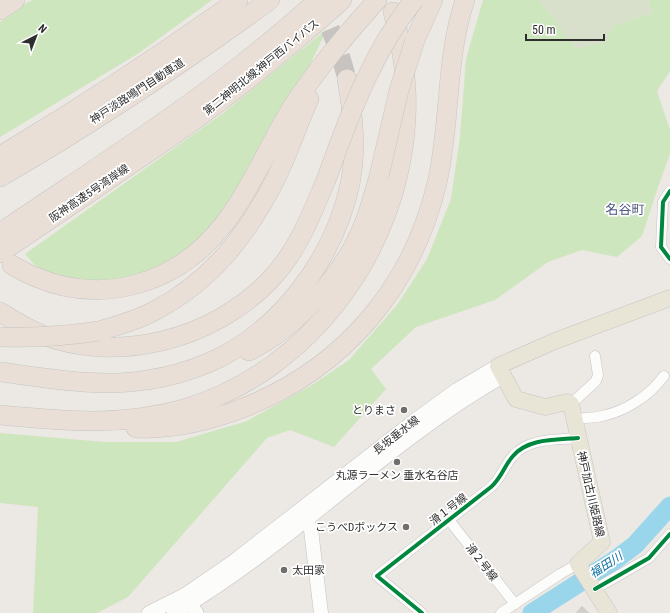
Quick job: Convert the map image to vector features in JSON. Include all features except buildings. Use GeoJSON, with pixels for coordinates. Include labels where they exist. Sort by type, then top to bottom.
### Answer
{"type":"FeatureCollection","features":[{"type":"Feature","properties":{"kind":"highway"},"geometry":{"type":"LineString","coordinates":[[0,10],[15,0]]}},
{"type":"Feature","properties":{"kind":"highway","name":"神戸淡路鳴門自動車道"},"geometry":{"type":"LineString","coordinates":[[0,156],[124,79],[238,0]]}},
{"type":"Feature","properties":{"kind":"highway","name":"神戸淡路鳴門自動車道"},"geometry":{"type":"LineString","coordinates":[[0,177],[134,94],[206,46],[270,0]]}},
{"type":"Feature","properties":{"kind":"highway","name":"第二神明北線;神戸西バイパス"},"geometry":{"type":"LineString","coordinates":[[173,125],[318,0]]}},
{"type":"Feature","properties":{"kind":"highway","name":"第二神明北線;神戸西バイパス"},"geometry":{"type":"LineString","coordinates":[[173,125],[258,71],[311,28],[342,0]]}},
{"type":"Feature","properties":{"kind":"highway"},"geometry":{"type":"LineString","coordinates":[[6,259],[33,276],[54,284],[78,289],[103,289],[127,287],[151,280],[172,271],[192,258],[225,224],[292,109],[325,62],[377,0]]}},
{"type":"Feature","properties":{"kind":"highway"},"geometry":{"type":"LineString","coordinates":[[0,312],[20,325],[41,334],[64,341],[91,346],[118,346],[146,344],[173,339],[200,330],[227,316],[251,298],[270,280],[288,258],[302,235],[326,180],[356,101],[368,74],[393,31],[414,0]]}},
{"type":"Feature","properties":{"kind":"highway"},"geometry":{"type":"LineString","coordinates":[[0,372],[82,382],[146,382],[176,378],[202,372],[228,362],[254,349],[299,316],[318,296],[338,271],[362,230],[379,176],[399,90],[415,40],[433,0]]}},
{"type":"Feature","properties":{"kind":"highway"},"geometry":{"type":"LineString","coordinates":[[0,415],[116,427],[151,429],[179,426],[232,412],[260,401],[307,375],[328,359],[347,342],[382,303],[400,276],[413,252],[430,210],[442,156],[450,73],[455,40],[465,0]]}},
{"type":"Feature","properties":{"kind":"highway"},"geometry":{"type":"LineString","coordinates":[[65,421],[127,420],[170,412],[208,400],[233,388],[282,358],[321,322],[339,300],[356,277],[381,228],[401,161],[406,116],[406,93],[402,48],[393,12]]}},
{"type":"Feature","properties":{"kind":"highway"},"geometry":{"type":"LineString","coordinates":[[0,337],[31,338],[99,331],[129,322],[156,311],[188,290],[207,275],[228,254],[262,204],[275,179],[314,88],[355,25]]}},
{"type":"Feature","properties":{"kind":"highway"},"geometry":{"type":"LineString","coordinates":[[114,383],[175,375],[209,362],[227,353],[250,339],[270,322],[304,285],[316,269],[335,233],[344,208],[350,183],[354,158],[354,130],[352,104],[347,79]]}},
{"type":"Feature","properties":{"kind":"highway","name":"阪神高速5号湾岸線"},"geometry":{"type":"LineString","coordinates":[[0,233],[173,125]]}},
{"type":"Feature","properties":{"kind":"highway","name":"阪神高速5号湾岸線"},"geometry":{"type":"LineString","coordinates":[[6,259],[173,125]]}},
{"type":"Feature","properties":{"kind":"main road"},"geometry":{"type":"LineString","coordinates":[[500,371],[555,341],[670,298]]}},
{"type":"Feature","properties":{"kind":"main road"},"geometry":{"type":"LineString","coordinates":[[500,371],[560,351],[670,310]]}},
{"type":"Feature","properties":{"kind":"main road"},"geometry":{"type":"LineString","coordinates":[[500,371],[516,400],[545,407],[567,402],[572,411]]}},
{"type":"Feature","properties":{"kind":"main road","name":"長坂垂水線"},"geometry":{"type":"LineString","coordinates":[[174,613],[191,604],[233,562],[303,515],[444,399],[500,371]]}},
{"type":"Feature","properties":{"kind":"main road","name":"神戸加古川姫路線"},"geometry":{"type":"LineString","coordinates":[[572,411],[602,542],[578,564]]}},
{"type":"Feature","properties":{"kind":"main road"},"geometry":{"type":"LineString","coordinates":[[303,515],[311,530],[321,613]]}},
{"type":"Feature","properties":{"kind":"main road"},"geometry":{"type":"LineString","coordinates":[[578,564],[609,613]]}},
{"type":"Feature","properties":{"kind":"main road","name":"長坂垂水線"},"geometry":{"type":"LineString","coordinates":[[149,613],[191,604]]}},
{"type":"Feature","properties":{"kind":"street"},"geometry":{"type":"LineString","coordinates":[[670,191],[663,202],[661,247],[670,259]]}},
{"type":"Feature","properties":{"kind":"street"},"geometry":{"type":"LineString","coordinates":[[595,356],[598,375],[596,381],[572,411],[601,416],[622,410],[643,397],[658,385],[664,376]]}},
{"type":"Feature","properties":{"kind":"street","name":"滑１号線"},"geometry":{"type":"LineString","coordinates":[[422,613],[377,576],[491,487],[499,479],[512,456],[523,447],[541,441],[578,438]]}},
{"type":"Feature","properties":{"kind":"street","name":"滑２号線"},"geometry":{"type":"LineString","coordinates":[[449,520],[515,604]]}},
{"type":"Feature","properties":{"kind":"street"},"geometry":{"type":"LineString","coordinates":[[594,589],[649,558],[670,534]]}},
{"type":"Feature","properties":{"kind":"street"},"geometry":{"type":"LineString","coordinates":[[502,613],[560,574],[578,564]]}},
{"type":"Feature","properties":{"kind":"green space"},"geometry":{"type":"Polygon","coordinates":[[[33,0],[212,0],[139,53],[0,137],[0,22],[22,5],[33,0]]]}},
{"type":"Feature","properties":{"kind":"green space"},"geometry":{"type":"Polygon","coordinates":[[[483,0],[540,0],[577,49],[613,26],[652,13],[648,0],[670,0],[670,71],[657,91],[670,130],[670,154],[642,236],[617,257],[582,250],[548,262],[495,300],[416,327],[371,369],[386,389],[334,447],[290,430],[267,438],[128,597],[97,613],[33,613],[38,507],[0,503],[0,433],[105,442],[176,442],[247,421],[312,385],[349,360],[397,305],[427,259],[451,199],[460,137],[466,59],[483,0]]]}},
{"type":"Feature","properties":{"kind":"green space"},"geometry":{"type":"Polygon","coordinates":[[[540,0],[648,0],[652,13],[613,26],[606,42],[576,49],[540,0]]]}},
{"type":"Feature","properties":{"kind":"green space"},"geometry":{"type":"Polygon","coordinates":[[[327,29],[308,69],[241,187],[212,228],[175,260],[113,283],[65,281],[41,272],[25,254],[222,114],[327,29]]]}},
{"type":"Feature","properties":{"kind":"waterway","name":"福田川"},"geometry":{"type":"LineString","coordinates":[[532,613],[615,560],[635,545],[670,506]]}},
{"type":"Feature","properties":{"kind":"tunnel"},"geometry":{"type":"LineString","coordinates":[[317,3],[335,40],[347,79]]}},
{"type":"Feature","properties":{"kind":"cycle path"},"geometry":{"type":"LineString","coordinates":[[670,191],[663,202],[661,247],[670,259]]}},
{"type":"Feature","properties":{"kind":"cycle path"},"geometry":{"type":"LineString","coordinates":[[422,613],[377,576],[491,487],[519,450],[526,446],[543,441],[578,438]]}},
{"type":"Feature","properties":{"kind":"cycle path"},"geometry":{"type":"LineString","coordinates":[[595,589],[649,558],[670,534]]}},
{"type":"Feature","properties":{"kind":"place","name":"とりまさ"},"geometry":{"type":"Point","coordinates":[404,410]}},
{"type":"Feature","properties":{"kind":"place","name":"丸源ラーメン 垂水名谷店"},"geometry":{"type":"Point","coordinates":[397,462]}},
{"type":"Feature","properties":{"kind":"place","name":"こうべDボックス"},"geometry":{"type":"Point","coordinates":[406,527]}},
{"type":"Feature","properties":{"kind":"place","name":"太田家"},"geometry":{"type":"Point","coordinates":[284,570]}},
{"type":"Feature","properties":{"kind":"district","name":"名谷町"},"geometry":{"type":"Point","coordinates":[625,209]}}]}
